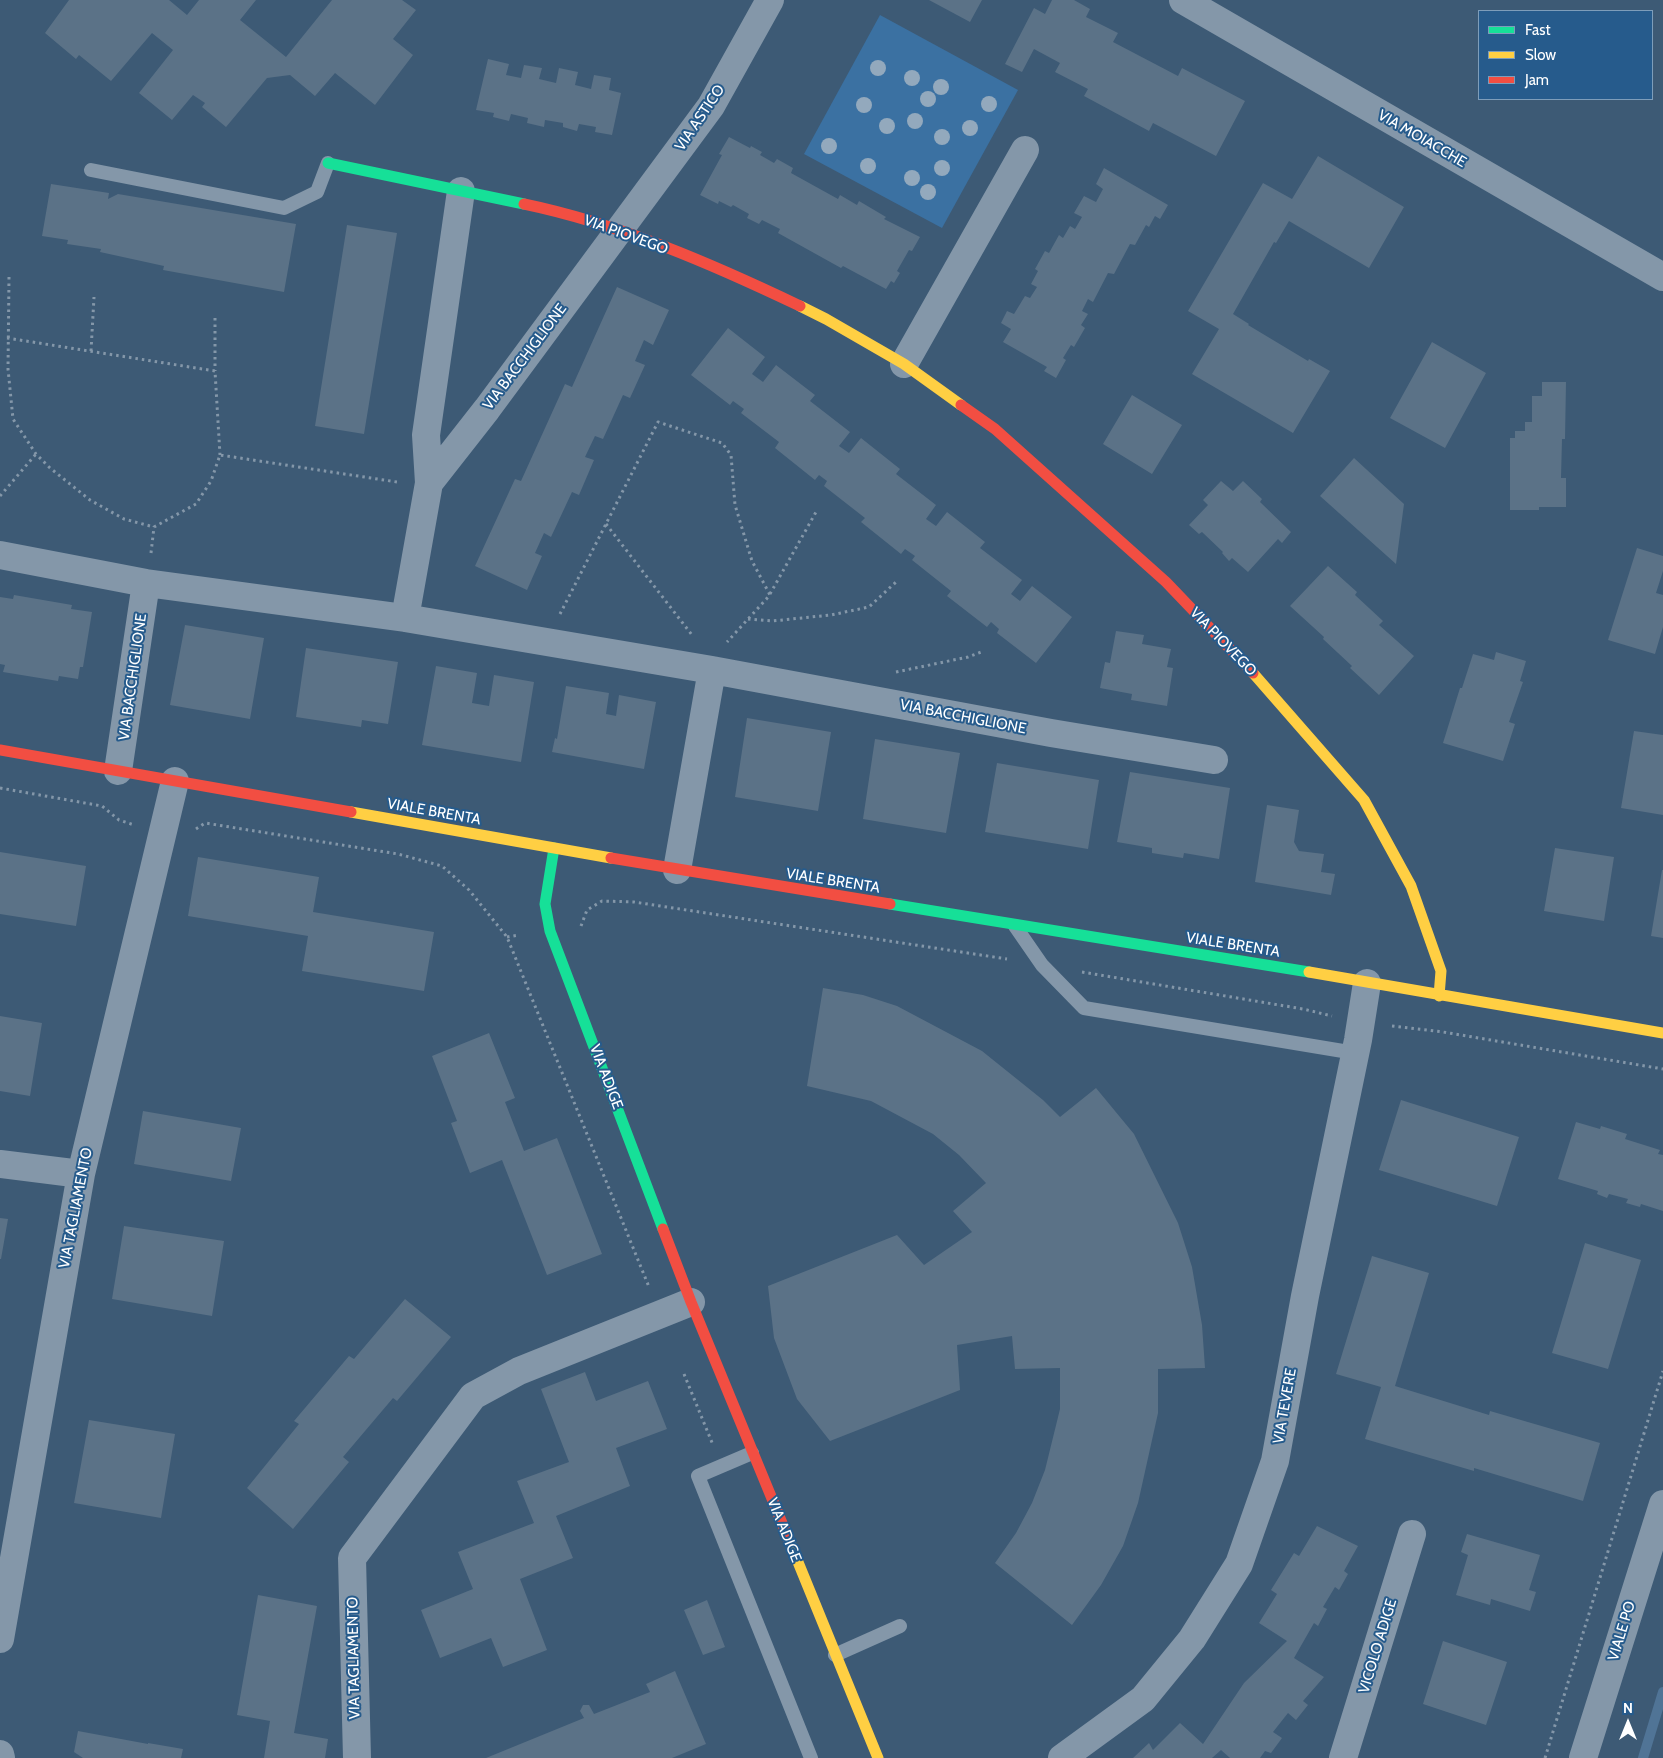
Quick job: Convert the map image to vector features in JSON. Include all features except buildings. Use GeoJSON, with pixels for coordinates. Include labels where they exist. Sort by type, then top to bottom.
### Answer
{"type":"FeatureCollection","features":[{"type":"Feature","properties":{"kind":"street","name":"VIA ASTICO"},"geometry":{"type":"LineString","coordinates":[[620,230],[711,106],[770,0]]}},
{"type":"Feature","properties":{"kind":"street","name":"VIA MOIACCHE"},"geometry":{"type":"LineString","coordinates":[[1182,0],[1663,277]]}},
{"type":"Feature","properties":{"kind":"street"},"geometry":{"type":"LineString","coordinates":[[904,364],[1024,150]]}},
{"type":"Feature","properties":{"kind":"street","name":"VIA PIOVEGO"},"geometry":{"type":"LineString","coordinates":[[328,164],[561,212],[620,230],[744,279],[826,319],[904,364],[995,429],[1166,582],[1269,690],[1364,800],[1411,886],[1441,971],[1439,996]]}},
{"type":"Feature","properties":{"kind":"street","name":"VIA BACCHIGLIONE"},"geometry":{"type":"LineString","coordinates":[[405,618],[428,483],[426,435],[461,191]]}},
{"type":"Feature","properties":{"kind":"street","name":"VIA BACCHIGLIONE"},"geometry":{"type":"LineString","coordinates":[[428,483],[620,230]]}},
{"type":"Feature","properties":{"kind":"street","name":"VIA BACCHIGLIONE"},"geometry":{"type":"LineString","coordinates":[[0,555],[149,571],[405,618],[712,670],[1051,733],[1214,760]]}},
{"type":"Feature","properties":{"kind":"street","name":"VIA BACCHIGLIONE"},"geometry":{"type":"LineString","coordinates":[[118,770],[149,571]]}},
{"type":"Feature","properties":{"kind":"street"},"geometry":{"type":"LineString","coordinates":[[678,870],[712,670]]}},
{"type":"Feature","properties":{"kind":"street","name":"VIALE BRENTA"},"geometry":{"type":"LineString","coordinates":[[0,750],[678,870],[1663,1033]]}},
{"type":"Feature","properties":{"kind":"street","name":"VIA TAGLIAMENTO"},"geometry":{"type":"LineString","coordinates":[[0,1639],[10,1523],[81,1174],[175,782]]}},
{"type":"Feature","properties":{"kind":"street","name":"VIA ADIGE"},"geometry":{"type":"LineString","coordinates":[[554,848],[545,904],[550,931],[691,1302],[878,1758]]}},
{"type":"Feature","properties":{"kind":"street","name":"VIA TEVERE"},"geometry":{"type":"LineString","coordinates":[[1062,1758],[1143,1699],[1192,1639],[1239,1564],[1275,1461],[1305,1296],[1355,1053],[1367,983]]}},
{"type":"Feature","properties":{"kind":"street"},"geometry":{"type":"LineString","coordinates":[[0,1164],[81,1174]]}},
{"type":"Feature","properties":{"kind":"street"},"geometry":{"type":"LineString","coordinates":[[660,1315],[691,1302]]}},
{"type":"Feature","properties":{"kind":"street","name":"VIA TAGLIAMENTO"},"geometry":{"type":"LineString","coordinates":[[357,1758],[352,1558],[473,1396],[519,1371],[660,1315]]}},
{"type":"Feature","properties":{"kind":"street","name":"VIALE PO"},"geometry":{"type":"LineString","coordinates":[[1583,1758],[1663,1504]]}},
{"type":"Feature","properties":{"kind":"street","name":"VICOLO ADIGE"},"geometry":{"type":"LineString","coordinates":[[1343,1758],[1412,1534]]}},
{"type":"Feature","properties":{"kind":"street"},"geometry":{"type":"LineString","coordinates":[[0,1754],[1,1758]]}},
{"type":"Feature","properties":{"kind":"lane"},"geometry":{"type":"LineString","coordinates":[[91,170],[284,208],[317,192],[328,164]]}},
{"type":"Feature","properties":{"kind":"lane"},"geometry":{"type":"LineString","coordinates":[[1014,926],[1042,965],[1084,1008],[1355,1053]]}},
{"type":"Feature","properties":{"kind":"lane"},"geometry":{"type":"LineString","coordinates":[[752,1453],[698,1476],[811,1758]]}},
{"type":"Feature","properties":{"kind":"lane"},"geometry":{"type":"LineString","coordinates":[[835,1655],[900,1626]]}},
{"type":"Feature","properties":{"kind":"path"},"geometry":{"type":"LineString","coordinates":[[9,276],[8,369],[14,419],[36,454],[50,468],[90,500],[124,519],[154,527],[196,504],[211,481],[220,455],[215,371],[215,318]]}},
{"type":"Feature","properties":{"kind":"path"},"geometry":{"type":"LineString","coordinates":[[91,351],[94,297]]}},
{"type":"Feature","properties":{"kind":"path"},"geometry":{"type":"LineString","coordinates":[[7,338],[215,371]]}},
{"type":"Feature","properties":{"kind":"path"},"geometry":{"type":"LineString","coordinates":[[556,622],[658,422],[722,443],[731,456],[736,505],[752,561],[770,595]]}},
{"type":"Feature","properties":{"kind":"path"},"geometry":{"type":"LineString","coordinates":[[0,496],[36,454]]}},
{"type":"Feature","properties":{"kind":"path"},"geometry":{"type":"LineString","coordinates":[[220,455],[398,482]]}},
{"type":"Feature","properties":{"kind":"path"},"geometry":{"type":"LineString","coordinates":[[724,646],[770,595],[816,512]]}},
{"type":"Feature","properties":{"kind":"path"},"geometry":{"type":"LineString","coordinates":[[606,524],[694,637]]}},
{"type":"Feature","properties":{"kind":"path"},"geometry":{"type":"LineString","coordinates":[[149,571],[154,527]]}},
{"type":"Feature","properties":{"kind":"path"},"geometry":{"type":"LineString","coordinates":[[748,619],[772,621],[830,615],[869,607],[896,582]]}},
{"type":"Feature","properties":{"kind":"path"},"geometry":{"type":"LineString","coordinates":[[887,674],[968,658],[984,651]]}},
{"type":"Feature","properties":{"kind":"path"},"geometry":{"type":"LineString","coordinates":[[0,788],[102,806],[119,820],[136,825]]}},
{"type":"Feature","properties":{"kind":"path"},"geometry":{"type":"LineString","coordinates":[[192,832],[205,823],[398,854],[442,866],[469,890],[507,937],[660,1315]]}},
{"type":"Feature","properties":{"kind":"path"},"geometry":{"type":"LineString","coordinates":[[581,926],[587,910],[602,901],[634,902],[1042,965],[1335,1016]]}},
{"type":"Feature","properties":{"kind":"path"},"geometry":{"type":"LineString","coordinates":[[1391,1026],[1452,1034],[1663,1069]]}},
{"type":"Feature","properties":{"kind":"path"},"geometry":{"type":"LineString","coordinates":[[682,1368],[722,1466]]}},
{"type":"Feature","properties":{"kind":"path"},"geometry":{"type":"LineString","coordinates":[[1545,1758],[1663,1371]]}},
{"type":"Feature","properties":{"kind":"shaded area"},"geometry":{"type":"Polygon","coordinates":[[[880,15],[1018,90],[942,228],[804,154],[880,15]]]}},
{"type":"Feature","properties":{"kind":"waterway"},"geometry":{"type":"LineString","coordinates":[[1643,1758],[1663,1692]]}},
{"type":"Feature","properties":{"kind":"traffic: fast"},"geometry":{"type":"LineString","coordinates":[[328,163],[524,204]]}},
{"type":"Feature","properties":{"kind":"traffic: fast"},"geometry":{"type":"LineString","coordinates":[[554,848],[545,904],[550,931],[663,1229]]}},
{"type":"Feature","properties":{"kind":"traffic: fast"},"geometry":{"type":"LineString","coordinates":[[890,904],[1309,972]]}},
{"type":"Feature","properties":{"kind":"traffic: slow"},"geometry":{"type":"LineString","coordinates":[[800,306],[904,364],[961,405]]}},
{"type":"Feature","properties":{"kind":"traffic: slow"},"geometry":{"type":"LineString","coordinates":[[1253,673],[1364,800],[1411,886],[1441,971],[1439,996]]}},
{"type":"Feature","properties":{"kind":"traffic: slow"},"geometry":{"type":"LineString","coordinates":[[351,812],[611,858]]}},
{"type":"Feature","properties":{"kind":"traffic: slow"},"geometry":{"type":"LineString","coordinates":[[1309,972],[1663,1033]]}},
{"type":"Feature","properties":{"kind":"traffic: slow"},"geometry":{"type":"LineString","coordinates":[[789,1540],[878,1758]]}},
{"type":"Feature","properties":{"kind":"traffic: jam"},"geometry":{"type":"LineString","coordinates":[[524,204],[560,212],[630,234],[733,275],[800,306]]}},
{"type":"Feature","properties":{"kind":"traffic: jam"},"geometry":{"type":"LineString","coordinates":[[961,405],[995,429],[1166,582],[1253,673]]}},
{"type":"Feature","properties":{"kind":"traffic: jam"},"geometry":{"type":"LineString","coordinates":[[0,750],[351,812]]}},
{"type":"Feature","properties":{"kind":"traffic: jam"},"geometry":{"type":"LineString","coordinates":[[611,858],[890,904]]}},
{"type":"Feature","properties":{"kind":"traffic: jam"},"geometry":{"type":"LineString","coordinates":[[663,1229],[789,1540]]}}]}
